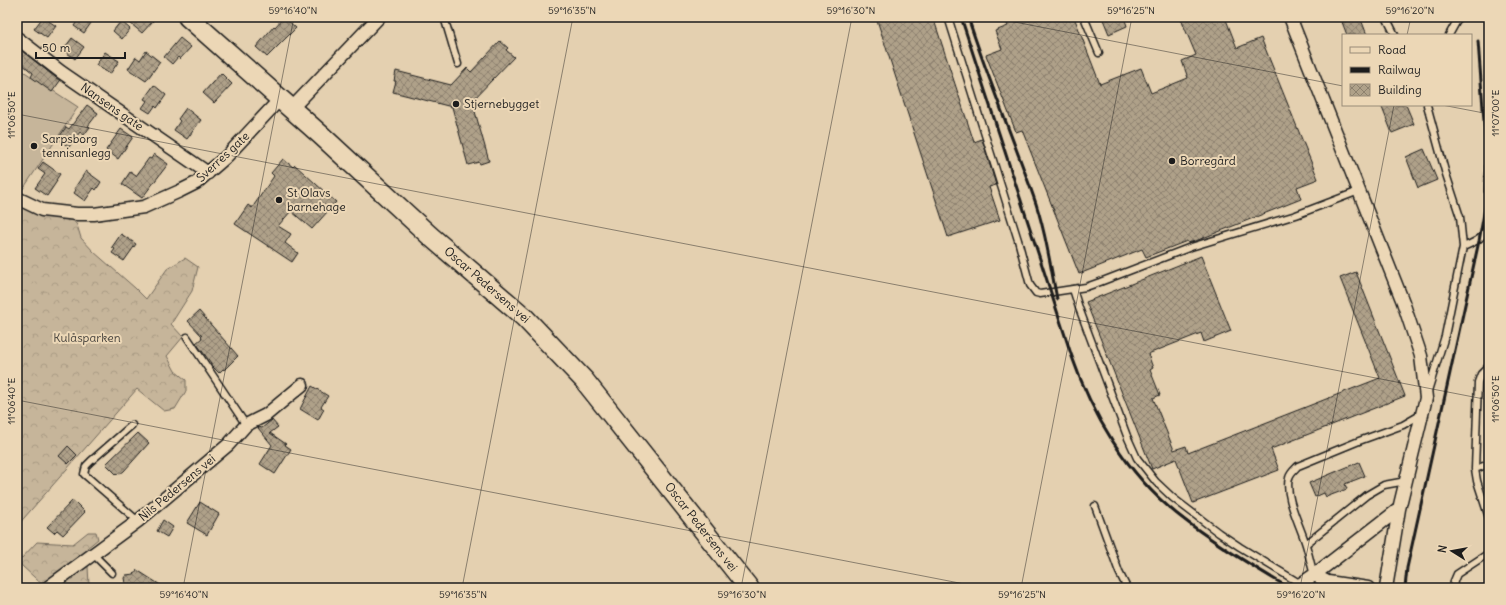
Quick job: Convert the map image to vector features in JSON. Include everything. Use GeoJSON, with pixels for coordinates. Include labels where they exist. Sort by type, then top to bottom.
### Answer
{"type":"FeatureCollection","features":[{"type":"Feature","properties":{"kind":"main road","name":"Oscar Pedersens vei"},"geometry":{"type":"LineString","coordinates":[[188,17],[286,104],[429,235],[524,317],[561,354],[584,380],[749,588]]}},
{"type":"Feature","properties":{"kind":"street","name":"Sverres gate"},"geometry":{"type":"LineString","coordinates":[[17,198],[42,210],[94,214],[111,213],[144,207],[196,183],[286,104],[379,17]]}},
{"type":"Feature","properties":{"kind":"street"},"geometry":{"type":"LineString","coordinates":[[1290,17],[1406,309],[1421,356],[1426,398],[1399,509],[1386,588]]}},
{"type":"Feature","properties":{"kind":"street","name":"Nansens gate"},"geometry":{"type":"LineString","coordinates":[[17,38],[61,72],[208,173]]}},
{"type":"Feature","properties":{"kind":"street","name":"Nils Pedersens vei"},"geometry":{"type":"LineString","coordinates":[[47,588],[138,521],[228,445],[246,425],[266,415],[302,385]]}},
{"type":"Feature","properties":{"kind":"street"},"geometry":{"type":"LineString","coordinates":[[1298,586],[1399,509]]}},
{"type":"Feature","properties":{"kind":"street"},"geometry":{"type":"LineString","coordinates":[[1314,575],[1328,582],[1368,588]]}},
{"type":"Feature","properties":{"kind":"lane"},"geometry":{"type":"LineString","coordinates":[[444,17],[458,64]]}},
{"type":"Feature","properties":{"kind":"lane"},"geometry":{"type":"LineString","coordinates":[[948,17],[1018,240],[1030,285],[1033,291],[1040,294],[1073,289],[1100,282],[1191,247],[1290,216],[1359,191]]}},
{"type":"Feature","properties":{"kind":"lane"},"geometry":{"type":"LineString","coordinates":[[1084,17],[1099,53]]}},
{"type":"Feature","properties":{"kind":"lane"},"geometry":{"type":"LineString","coordinates":[[1386,17],[1395,34]]}},
{"type":"Feature","properties":{"kind":"lane"},"geometry":{"type":"LineString","coordinates":[[1450,34],[1458,17]]}},
{"type":"Feature","properties":{"kind":"lane"},"geometry":{"type":"LineString","coordinates":[[1426,398],[1445,336],[1463,247],[1460,217],[1445,171],[1427,106]]}},
{"type":"Feature","properties":{"kind":"lane"},"geometry":{"type":"LineString","coordinates":[[1463,247],[1478,241],[1486,231],[1489,224]]}},
{"type":"Feature","properties":{"kind":"lane"},"geometry":{"type":"LineString","coordinates":[[1073,289],[1124,429],[1141,464],[1156,482],[1173,498],[1240,547],[1298,586]]}},
{"type":"Feature","properties":{"kind":"lane"},"geometry":{"type":"LineString","coordinates":[[187,337],[246,425]]}},
{"type":"Feature","properties":{"kind":"lane"},"geometry":{"type":"LineString","coordinates":[[1489,366],[1481,374],[1478,382],[1475,469],[1477,481],[1489,518]]}},
{"type":"Feature","properties":{"kind":"lane"},"geometry":{"type":"LineString","coordinates":[[1314,575],[1306,544],[1292,509],[1288,486],[1291,473],[1298,466],[1403,425],[1423,413]]}},
{"type":"Feature","properties":{"kind":"lane"},"geometry":{"type":"LineString","coordinates":[[132,425],[86,466],[84,474],[138,521]]}},
{"type":"Feature","properties":{"kind":"lane"},"geometry":{"type":"LineString","coordinates":[[1475,469],[1489,464]]}},
{"type":"Feature","properties":{"kind":"lane"},"geometry":{"type":"LineString","coordinates":[[1306,544],[1367,494],[1384,485],[1406,481]]}},
{"type":"Feature","properties":{"kind":"lane"},"geometry":{"type":"LineString","coordinates":[[1095,506],[1119,572],[1127,588]]}},
{"type":"Feature","properties":{"kind":"lane"},"geometry":{"type":"LineString","coordinates":[[1453,588],[1457,574],[1489,553]]}},
{"type":"Feature","properties":{"kind":"lane"},"geometry":{"type":"LineString","coordinates":[[93,554],[112,573]]}},
{"type":"Feature","properties":{"kind":"green space","name":"Sarpsborg tennisanlegg"},"geometry":{"type":"Polygon","coordinates":[[[20,69],[78,107],[23,189],[17,185],[17,74],[20,69]]]}},
{"type":"Feature","properties":{"kind":"green space","name":"Kulåsparken"},"geometry":{"type":"Polygon","coordinates":[[[17,204],[42,210],[58,219],[73,220],[77,225],[81,238],[94,252],[146,299],[167,269],[185,258],[198,267],[192,291],[171,324],[183,337],[167,356],[175,371],[186,380],[186,391],[175,409],[164,411],[137,389],[17,526],[17,204]]]}},
{"type":"Feature","properties":{"kind":"green space"},"geometry":{"type":"Polygon","coordinates":[[[88,532],[96,532],[98,539],[87,548],[89,585],[92,588],[46,588],[22,566],[19,561],[37,542],[73,544],[88,532]]]}},
{"type":"Feature","properties":{"kind":"building"},"geometry":{"type":"Polygon","coordinates":[[[43,17],[56,26],[47,38],[34,29],[43,17]]]}},
{"type":"Feature","properties":{"kind":"building"},"geometry":{"type":"Polygon","coordinates":[[[80,17],[83,17],[91,23],[84,33],[74,26],[80,17]]]}},
{"type":"Feature","properties":{"kind":"building"},"geometry":{"type":"Polygon","coordinates":[[[135,17],[148,17],[153,21],[142,33],[130,23],[135,17]]]}},
{"type":"Feature","properties":{"kind":"building"},"geometry":{"type":"Polygon","coordinates":[[[284,17],[296,28],[267,57],[256,47],[284,17]]]}},
{"type":"Feature","properties":{"kind":"building"},"geometry":{"type":"Polygon","coordinates":[[[876,17],[933,17],[974,142],[982,139],[996,185],[989,187],[1000,220],[948,237],[876,17]]]}},
{"type":"Feature","properties":{"kind":"building","name":"Borregård"},"geometry":{"type":"Polygon","coordinates":[[[1004,17],[1074,17],[1100,84],[1141,68],[1151,93],[1188,78],[1182,61],[1196,55],[1180,17],[1225,17],[1237,48],[1261,38],[1318,179],[1297,187],[1301,199],[1198,240],[1188,243],[1187,241],[1146,257],[1142,249],[1079,274],[1022,130],[1016,132],[986,55],[1002,49],[995,31],[1008,26],[1004,17]]]}},
{"type":"Feature","properties":{"kind":"building"},"geometry":{"type":"Polygon","coordinates":[[[1102,17],[1124,17],[1127,26],[1109,34],[1102,17]]]}},
{"type":"Feature","properties":{"kind":"building"},"geometry":{"type":"Polygon","coordinates":[[[1354,17],[1360,17],[1367,34],[1347,34],[1342,22],[1354,17]]]}},
{"type":"Feature","properties":{"kind":"building"},"geometry":{"type":"Polygon","coordinates":[[[121,21],[130,29],[122,39],[113,31],[121,21]]]}},
{"type":"Feature","properties":{"kind":"building"},"geometry":{"type":"Polygon","coordinates":[[[72,38],[84,47],[75,59],[63,50],[72,38]]]}},
{"type":"Feature","properties":{"kind":"building"},"geometry":{"type":"Polygon","coordinates":[[[180,38],[191,47],[180,59],[178,57],[172,64],[164,57],[180,38]]]}},
{"type":"Feature","properties":{"kind":"building","name":"Stjernebygget"},"geometry":{"type":"Polygon","coordinates":[[[500,41],[508,48],[506,50],[514,57],[472,101],[489,161],[480,164],[479,162],[468,165],[452,107],[393,92],[396,81],[394,81],[396,71],[451,85],[467,68],[471,72],[500,41]]]}},
{"type":"Feature","properties":{"kind":"building"},"geometry":{"type":"Polygon","coordinates":[[[17,47],[60,81],[52,92],[31,77],[33,73],[17,60],[17,47]]]}},
{"type":"Feature","properties":{"kind":"building"},"geometry":{"type":"Polygon","coordinates":[[[146,51],[160,62],[146,81],[128,69],[136,57],[140,60],[146,51]]]}},
{"type":"Feature","properties":{"kind":"building"},"geometry":{"type":"Polygon","coordinates":[[[105,52],[119,61],[110,74],[96,65],[105,52]]]}},
{"type":"Feature","properties":{"kind":"building"},"geometry":{"type":"Polygon","coordinates":[[[221,73],[232,84],[214,103],[203,93],[221,73]]]}},
{"type":"Feature","properties":{"kind":"building"},"geometry":{"type":"Polygon","coordinates":[[[154,85],[166,95],[157,108],[155,106],[150,113],[142,108],[147,101],[144,99],[154,85]]]}},
{"type":"Feature","properties":{"kind":"building"},"geometry":{"type":"Polygon","coordinates":[[[87,105],[98,113],[88,126],[90,127],[84,135],[80,132],[69,147],[58,139],[66,127],[69,129],[87,105]]]}},
{"type":"Feature","properties":{"kind":"building"},"geometry":{"type":"Polygon","coordinates":[[[1381,106],[1406,106],[1414,124],[1392,133],[1381,106]]]}},
{"type":"Feature","properties":{"kind":"building"},"geometry":{"type":"Polygon","coordinates":[[[186,108],[201,120],[187,139],[174,130],[180,121],[178,119],[186,108]]]}},
{"type":"Feature","properties":{"kind":"building"},"geometry":{"type":"Polygon","coordinates":[[[121,129],[133,137],[118,159],[106,150],[121,129]]]}},
{"type":"Feature","properties":{"kind":"building"},"geometry":{"type":"Polygon","coordinates":[[[1424,149],[1437,180],[1418,188],[1406,157],[1424,149]]]}},
{"type":"Feature","properties":{"kind":"building"},"geometry":{"type":"Polygon","coordinates":[[[154,154],[168,164],[142,198],[122,184],[130,172],[136,176],[149,158],[151,159],[154,154]]]}},
{"type":"Feature","properties":{"kind":"building"},"geometry":{"type":"Polygon","coordinates":[[[283,159],[293,167],[295,165],[336,202],[312,229],[291,211],[278,226],[291,234],[285,243],[298,253],[292,262],[235,224],[248,205],[252,208],[274,176],[271,173],[283,159]]]}},
{"type":"Feature","properties":{"kind":"building"},"geometry":{"type":"Polygon","coordinates":[[[43,162],[60,174],[47,196],[35,188],[45,174],[38,169],[43,162]]]}},
{"type":"Feature","properties":{"kind":"building"},"geometry":{"type":"Polygon","coordinates":[[[86,171],[101,182],[96,190],[94,188],[85,201],[74,193],[76,190],[74,189],[86,171]]]}},
{"type":"Feature","properties":{"kind":"building"},"geometry":{"type":"Polygon","coordinates":[[[121,234],[136,244],[124,261],[112,253],[115,249],[112,247],[121,234]]]}},
{"type":"Feature","properties":{"kind":"building"},"geometry":{"type":"Polygon","coordinates":[[[1201,256],[1231,331],[1204,342],[1201,333],[1148,354],[1153,368],[1150,370],[1160,395],[1153,398],[1174,450],[1186,446],[1188,453],[1380,378],[1340,278],[1356,272],[1405,396],[1271,449],[1279,470],[1193,503],[1176,459],[1152,469],[1086,302],[1201,256]]]}},
{"type":"Feature","properties":{"kind":"building"},"geometry":{"type":"Polygon","coordinates":[[[199,311],[238,356],[219,373],[211,365],[196,343],[202,338],[202,336],[188,321],[199,311]]]}},
{"type":"Feature","properties":{"kind":"building"},"geometry":{"type":"Polygon","coordinates":[[[312,386],[328,396],[321,407],[324,409],[318,420],[300,409],[312,386]]]}},
{"type":"Feature","properties":{"kind":"building"},"geometry":{"type":"Polygon","coordinates":[[[272,420],[278,427],[270,433],[291,449],[275,474],[260,464],[272,445],[258,428],[262,428],[272,420]]]}},
{"type":"Feature","properties":{"kind":"building"},"geometry":{"type":"Polygon","coordinates":[[[138,433],[149,443],[124,471],[120,474],[118,473],[117,475],[106,464],[138,433]]]}},
{"type":"Feature","properties":{"kind":"building"},"geometry":{"type":"Polygon","coordinates":[[[68,446],[77,455],[68,464],[59,456],[68,446]]]}},
{"type":"Feature","properties":{"kind":"building"},"geometry":{"type":"Polygon","coordinates":[[[1359,462],[1365,476],[1345,484],[1347,489],[1326,497],[1324,493],[1315,497],[1309,483],[1359,462]]]}},
{"type":"Feature","properties":{"kind":"building"},"geometry":{"type":"Polygon","coordinates":[[[73,500],[85,512],[63,535],[57,530],[54,533],[47,527],[73,500]]]}},
{"type":"Feature","properties":{"kind":"building"},"geometry":{"type":"Polygon","coordinates":[[[200,502],[219,514],[207,535],[187,523],[200,502]]]}},
{"type":"Feature","properties":{"kind":"building"},"geometry":{"type":"Polygon","coordinates":[[[163,520],[173,527],[167,537],[157,531],[163,520]]]}},
{"type":"Feature","properties":{"kind":"building"},"geometry":{"type":"Polygon","coordinates":[[[137,570],[165,588],[126,588],[124,578],[126,575],[134,574],[137,570]]]}},
{"type":"Feature","properties":{"kind":"railway"},"geometry":{"type":"LineString","coordinates":[[961,17],[1071,354],[1089,399],[1113,442],[1142,481],[1177,514],[1232,553],[1289,588]]}},
{"type":"Feature","properties":{"kind":"railway"},"geometry":{"type":"LineString","coordinates":[[968,17],[1041,220],[1057,299]]}},
{"type":"Feature","properties":{"kind":"railway"},"geometry":{"type":"LineString","coordinates":[[1478,41],[1486,148],[1485,192]]}},
{"type":"Feature","properties":{"kind":"railway"},"geometry":{"type":"LineString","coordinates":[[1405,588],[1407,568],[1479,241],[1489,186]]}},
{"type":"Feature","properties":{"kind":"place","name":"Stjernebygget"},"geometry":{"type":"Point","coordinates":[456,104]}},
{"type":"Feature","properties":{"kind":"place","name":"Sarpsborg tennisanlegg"},"geometry":{"type":"Point","coordinates":[34,146]}},
{"type":"Feature","properties":{"kind":"place","name":"Borregård"},"geometry":{"type":"Point","coordinates":[1172,161]}},
{"type":"Feature","properties":{"kind":"place","name":"St Olavs barnehage"},"geometry":{"type":"Point","coordinates":[279,200]}}]}
